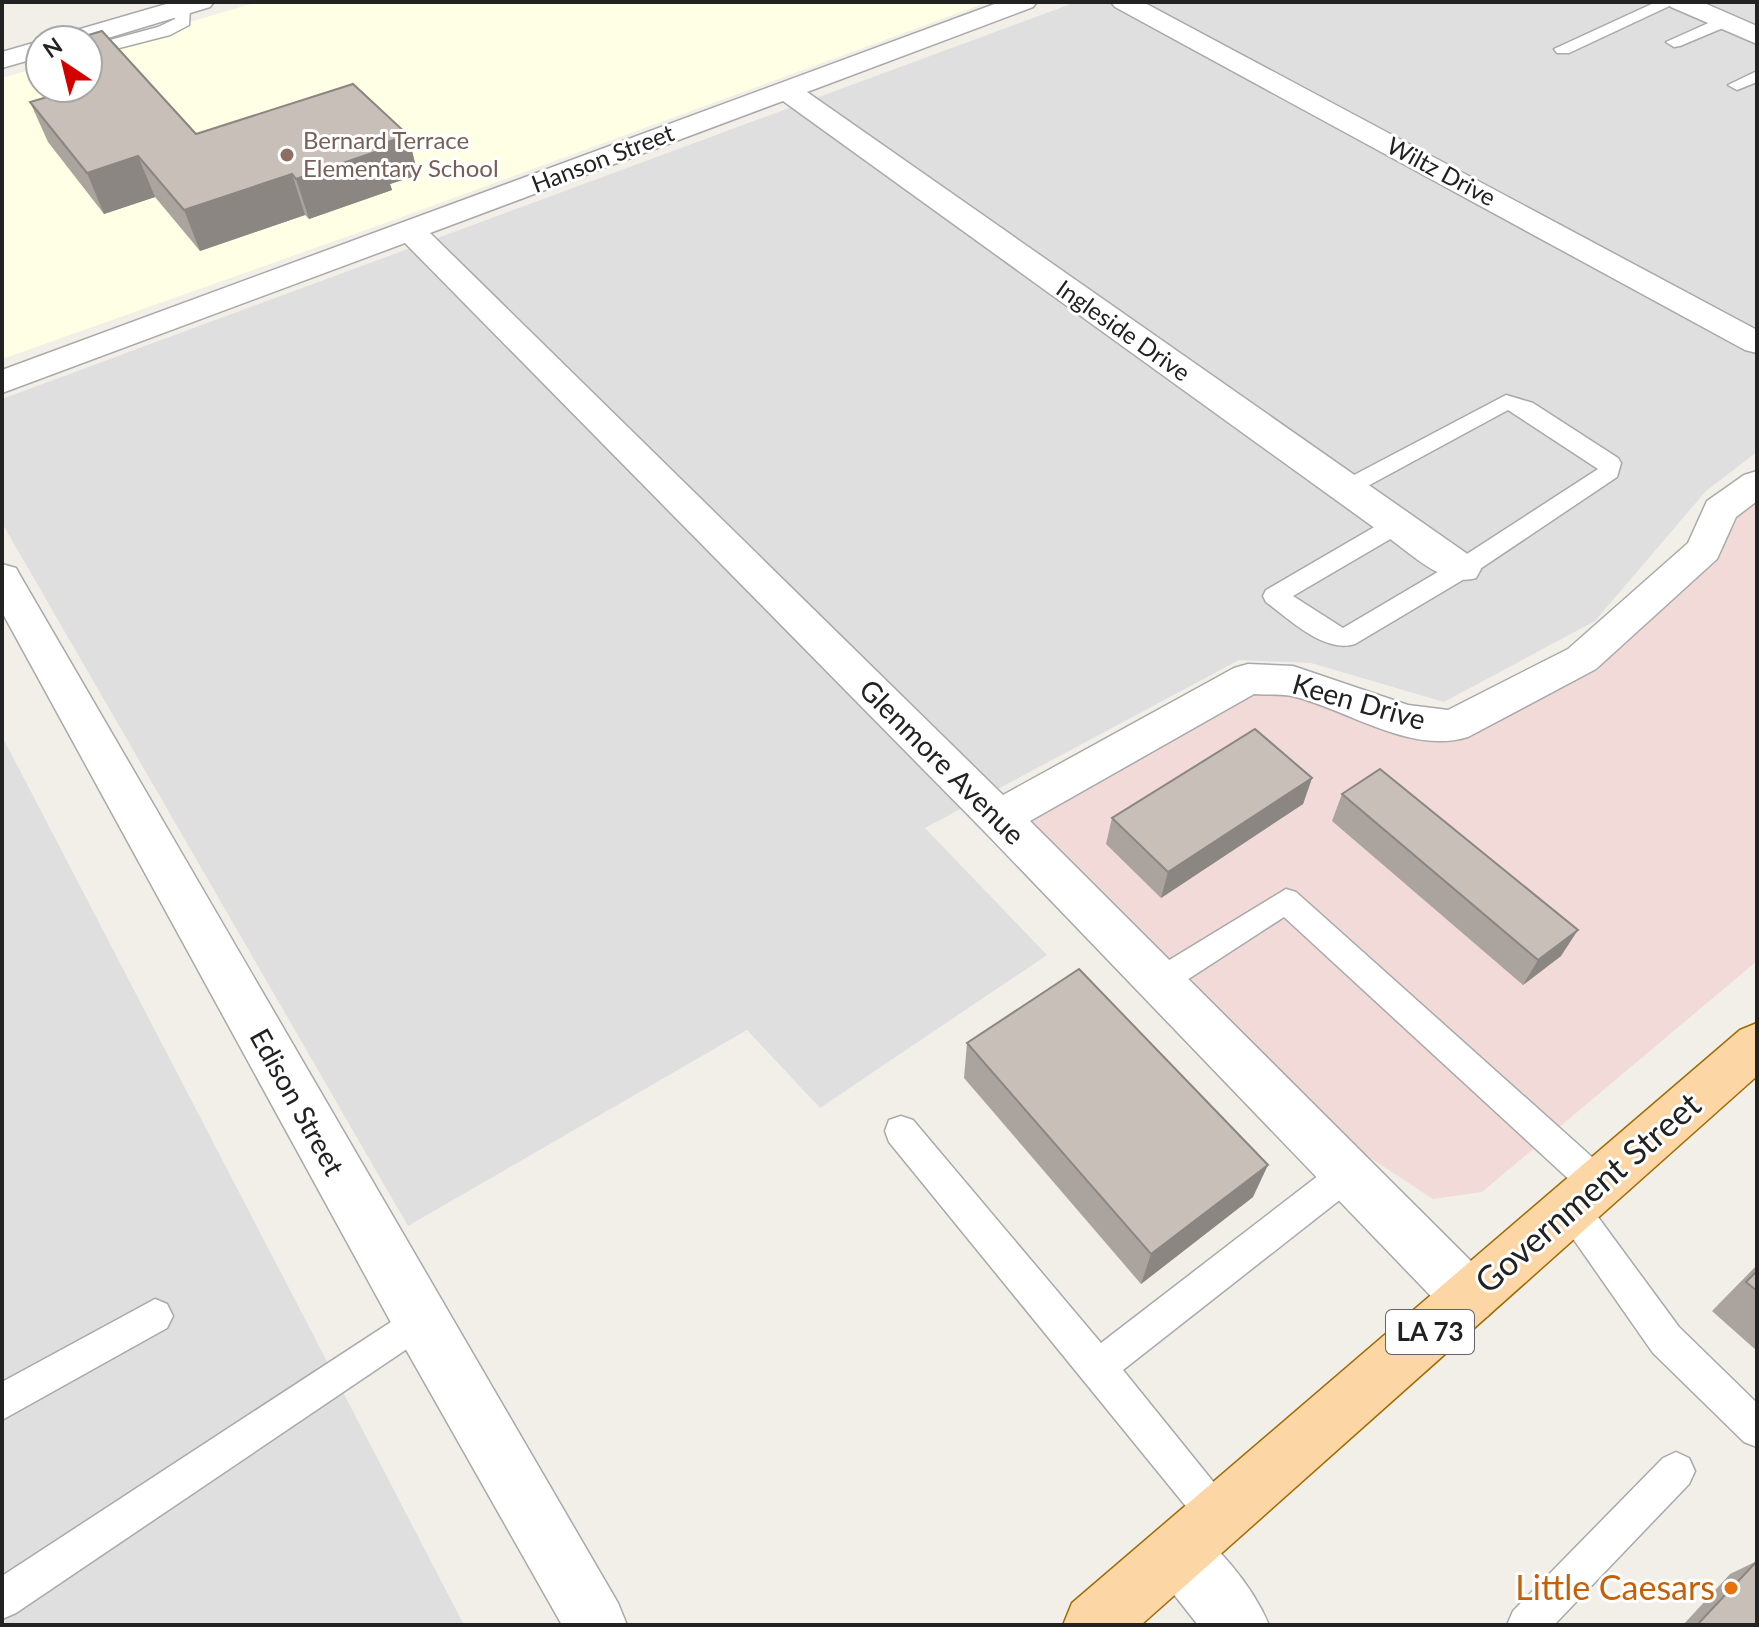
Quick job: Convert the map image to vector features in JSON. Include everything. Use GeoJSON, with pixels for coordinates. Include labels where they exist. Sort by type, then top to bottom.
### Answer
{"type":"FeatureCollection","features":[{"type":"Feature","properties":{"kind":"main road","name":"Government Street"},"geometry":{"type":"LineString","coordinates":[[1094,1625],[1757,1045]]}},
{"type":"Feature","properties":{"kind":"street","name":"Hanson Street"},"geometry":{"type":"LineString","coordinates":[[2,382],[1024,2]]}},
{"type":"Feature","properties":{"kind":"street","name":"Wiltz Drive"},"geometry":{"type":"LineString","coordinates":[[1124,2],[1757,343]]}},
{"type":"Feature","properties":{"kind":"street"},"geometry":{"type":"LineString","coordinates":[[104,30],[186,4]]}},
{"type":"Feature","properties":{"kind":"street"},"geometry":{"type":"LineString","coordinates":[[1706,9],[1757,36]]}},
{"type":"Feature","properties":{"kind":"street"},"geometry":{"type":"LineString","coordinates":[[2,60],[24,54]]}},
{"type":"Feature","properties":{"kind":"street","name":"Ingleside Drive"},"geometry":{"type":"LineString","coordinates":[[786,90],[1462,569]]}},
{"type":"Feature","properties":{"kind":"street","name":"Glenmore Avenue"},"geometry":{"type":"LineString","coordinates":[[410,231],[999,818],[1469,1297]]}},
{"type":"Feature","properties":{"kind":"street","name":"Keen Drive"},"geometry":{"type":"LineString","coordinates":[[999,818],[1248,679],[1293,681],[1406,720],[1453,726],[1582,659],[1704,550],[1720,510],[1757,483]]}},
{"type":"Feature","properties":{"kind":"street","name":"Edison Street"},"geometry":{"type":"LineString","coordinates":[[2,577],[420,1320],[596,1625]]}},
{"type":"Feature","properties":{"kind":"street"},"geometry":{"type":"LineString","coordinates":[[1198,1535],[1238,1625]]}},
{"type":"Feature","properties":{"kind":"lane"},"geometry":{"type":"LineString","coordinates":[[1563,49],[1670,2]]}},
{"type":"Feature","properties":{"kind":"lane"},"geometry":{"type":"LineString","coordinates":[[104,47],[164,31],[183,21],[186,4]]}},
{"type":"Feature","properties":{"kind":"lane"},"geometry":{"type":"LineString","coordinates":[[1674,42],[1706,9]]}},
{"type":"Feature","properties":{"kind":"lane"},"geometry":{"type":"LineString","coordinates":[[1737,85],[1757,76]]}},
{"type":"Feature","properties":{"kind":"lane"},"geometry":{"type":"LineString","coordinates":[[1345,489],[1506,402],[1525,408],[1610,463],[1609,472],[1462,569],[1346,638],[1325,631],[1275,596],[1396,525]]}},
{"type":"Feature","properties":{"kind":"lane"},"geometry":{"type":"LineString","coordinates":[[1159,982],[1286,901],[1586,1197],[1666,1340],[1757,1429]]}},
{"type":"Feature","properties":{"kind":"lane"},"geometry":{"type":"LineString","coordinates":[[901,1131],[1098,1367],[1198,1535]]}},
{"type":"Feature","properties":{"kind":"lane"},"geometry":{"type":"LineString","coordinates":[[1098,1367],[1348,1173]]}},
{"type":"Feature","properties":{"kind":"lane"},"geometry":{"type":"LineString","coordinates":[[2,1402],[155,1316]]}},
{"type":"Feature","properties":{"kind":"lane"},"geometry":{"type":"LineString","coordinates":[[2,1599],[420,1320]]}},
{"type":"Feature","properties":{"kind":"lane"},"geometry":{"type":"LineString","coordinates":[[1527,1625],[1676,1471]]}},
{"type":"Feature","properties":{"kind":"shaded area","name":"Bernard Terrace Elementary School"},"geometry":{"type":"Polygon","coordinates":[[[258,2],[988,2],[391,221],[2,359],[2,78],[24,72],[24,104],[104,104],[104,47],[258,2]]]}},
{"type":"Feature","properties":{"kind":"shaded area"},"geometry":{"type":"Polygon","coordinates":[[[1076,2],[1757,2],[1757,452],[1706,491],[1595,621],[1444,702],[1311,663],[1239,660],[925,828],[1047,955],[820,1108],[747,1030],[408,1226],[2,523],[2,399],[1076,2]]]}},
{"type":"Feature","properties":{"kind":"shaded area"},"geometry":{"type":"Polygon","coordinates":[[[1757,483],[1757,961],[1482,1192],[1433,1199],[1265,1089],[999,818],[1248,679],[1453,726],[1582,659],[1757,483]]]}},
{"type":"Feature","properties":{"kind":"shaded area"},"geometry":{"type":"Polygon","coordinates":[[[2,736],[464,1625],[2,1625],[2,736]]]}},
{"type":"Feature","properties":{"kind":"building"},"geometry":{"type":"Polygon","coordinates":[[[104,33],[196,134],[353,84],[408,135],[376,146],[381,150],[296,179],[292,174],[184,210],[138,156],[87,173],[32,104],[104,104],[104,33]]]}},
{"type":"Feature","properties":{"kind":"building"},"geometry":{"type":"Polygon","coordinates":[[[1255,729],[1312,778],[1168,872],[1112,818],[1255,729]]]}},
{"type":"Feature","properties":{"kind":"building"},"geometry":{"type":"Polygon","coordinates":[[[1380,769],[1578,930],[1538,960],[1342,794],[1380,769]]]}},
{"type":"Feature","properties":{"kind":"building"},"geometry":{"type":"Polygon","coordinates":[[[1079,969],[1268,1165],[1151,1254],[967,1043],[1079,969]]]}},
{"type":"Feature","properties":{"kind":"building"},"geometry":{"type":"Polygon","coordinates":[[[1757,1271],[1757,1291],[1746,1282],[1757,1271]]]}},
{"type":"Feature","properties":{"kind":"building","name":"Little Caesars"},"geometry":{"type":"Polygon","coordinates":[[[1757,1561],[1757,1625],[1697,1625],[1757,1561]]]}},
{"type":"Feature","properties":{"kind":"place","name":"Bernard Terrace Elementary School"},"geometry":{"type":"Point","coordinates":[287,155]}},
{"type":"Feature","properties":{"kind":"place","name":"Little Caesars"},"geometry":{"type":"Point","coordinates":[1731,1588]}}]}
